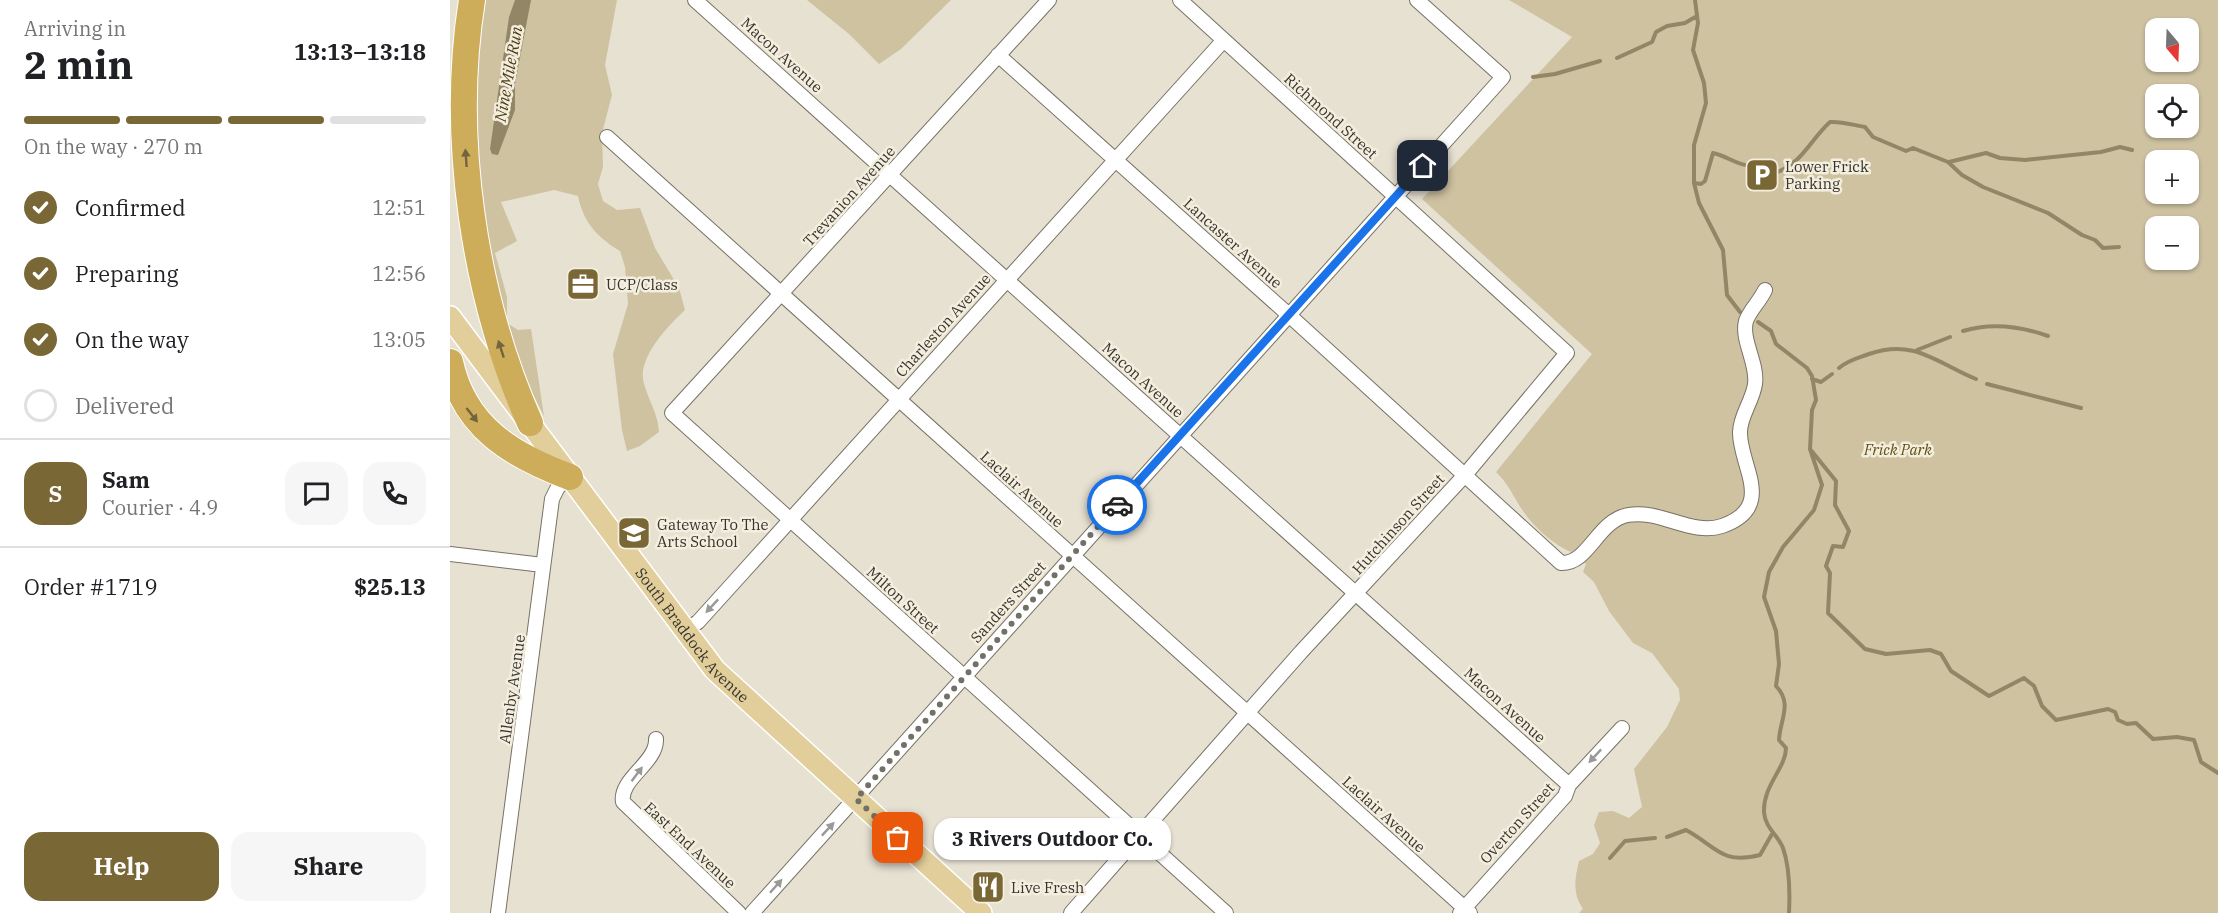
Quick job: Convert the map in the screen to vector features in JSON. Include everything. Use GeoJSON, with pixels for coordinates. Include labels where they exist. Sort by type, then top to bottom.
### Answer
{"type":"FeatureCollection","features":[{"type":"Feature","properties":{"kind":"highway"},"geometry":{"type":"LineString","coordinates":[[472,0],[464,96],[471,214],[483,280],[497,337],[530,423]]}},
{"type":"Feature","properties":{"kind":"highway"},"geometry":{"type":"LineString","coordinates":[[450,362],[460,396],[477,422],[493,436],[540,466],[570,477]]}},
{"type":"Feature","properties":{"kind":"main road","name":"South Braddock Avenue"},"geometry":{"type":"LineString","coordinates":[[450,317],[715,670],[981,913]]}},
{"type":"Feature","properties":{"kind":"street","name":"Macon Avenue"},"geometry":{"type":"LineString","coordinates":[[696,0],[1356,594],[1571,792]]}},
{"type":"Feature","properties":{"kind":"street","name":"Trevanion Avenue"},"geometry":{"type":"LineString","coordinates":[[672,413],[891,176],[1049,0]]}},
{"type":"Feature","properties":{"kind":"street","name":"Richmond Street"},"geometry":{"type":"LineString","coordinates":[[1180,0],[1567,353]]}},
{"type":"Feature","properties":{"kind":"street","name":"Sanders Street"},"geometry":{"type":"LineString","coordinates":[[752,913],[1503,77],[1417,0]]}},
{"type":"Feature","properties":{"kind":"street","name":"Charleston Avenue"},"geometry":{"type":"LineString","coordinates":[[686,630],[698,622],[791,520],[1223,40]]}},
{"type":"Feature","properties":{"kind":"street","name":"Lancaster Avenue"},"geometry":{"type":"LineString","coordinates":[[998,55],[1290,316],[1465,475],[1550,556],[1561,563],[1570,563],[1580,557],[1608,524],[1626,515],[1649,513],[1675,522],[1701,527],[1721,527],[1737,519],[1747,508],[1752,480],[1739,430],[1756,382],[1746,323],[1765,290]]}},
{"type":"Feature","properties":{"kind":"street","name":"Laclair Avenue"},"geometry":{"type":"LineString","coordinates":[[607,137],[1465,911]]}},
{"type":"Feature","properties":{"kind":"street","name":"Hutchinson Street"},"geometry":{"type":"LineString","coordinates":[[1071,913],[1465,475],[1567,353]]}},
{"type":"Feature","properties":{"kind":"street","name":"Milton Street"},"geometry":{"type":"LineString","coordinates":[[672,413],[1226,913]]}},
{"type":"Feature","properties":{"kind":"street","name":"Allenby Avenue"},"geometry":{"type":"LineString","coordinates":[[498,913],[554,492],[570,477]]}},
{"type":"Feature","properties":{"kind":"street"},"geometry":{"type":"LineString","coordinates":[[450,554],[543,565]]}},
{"type":"Feature","properties":{"kind":"street","name":"Overton Street"},"geometry":{"type":"LineString","coordinates":[[1465,911],[1571,792],[1622,728]]}},
{"type":"Feature","properties":{"kind":"street","name":"East End Avenue"},"geometry":{"type":"LineString","coordinates":[[656,739],[653,752],[622,796],[627,809],[738,913]]}},
{"type":"Feature","properties":{"kind":"green space"},"geometry":{"type":"Polygon","coordinates":[[[484,0],[617,0],[605,65],[612,95],[602,133],[603,167],[598,184],[603,201],[617,210],[640,208],[655,248],[679,288],[685,310],[656,343],[645,364],[644,384],[655,413],[659,432],[640,446],[627,451],[622,430],[613,354],[628,304],[625,267],[620,251],[598,235],[588,221],[578,196],[554,190],[501,202],[517,241],[495,253],[507,297],[507,323],[518,330],[531,329],[544,416],[505,340],[480,195],[476,68],[484,0]]]}},
{"type":"Feature","properties":{"kind":"green space"},"geometry":{"type":"Polygon","coordinates":[[[807,0],[951,0],[901,49],[879,64],[849,34],[807,0]]]}},
{"type":"Feature","properties":{"kind":"green space","name":"Frick Park"},"geometry":{"type":"Polygon","coordinates":[[[1509,0],[2218,0],[2218,913],[1579,913],[1583,909],[1576,891],[1579,861],[1593,854],[1600,843],[1594,825],[1599,812],[1613,811],[1629,818],[1642,807],[1634,769],[1667,727],[1680,700],[1679,689],[1652,653],[1633,643],[1609,611],[1594,582],[1583,572],[1586,564],[1574,550],[1571,552],[1559,546],[1535,526],[1496,472],[1592,354],[1422,199],[1572,37],[1509,0]]]}},
{"type":"Feature","properties":{"kind":"water","name":"Nine Mile Run"},"geometry":{"type":"Polygon","coordinates":[[[515,0],[531,0],[515,84],[515,110],[498,155],[492,154],[490,149],[509,17],[515,0]]]}},
{"type":"Feature","properties":{"kind":"waterway"},"geometry":{"type":"LineString","coordinates":[[1695,0],[1698,23],[1693,50],[1704,83],[1706,103],[1694,145],[1694,183],[1699,203],[1723,250],[1727,295],[1740,312]]}},
{"type":"Feature","properties":{"kind":"waterway"},"geometry":{"type":"LineString","coordinates":[[1617,58],[1652,42],[1656,32],[1667,26],[1685,23],[1697,16]]}},
{"type":"Feature","properties":{"kind":"waterway"},"geometry":{"type":"LineString","coordinates":[[1533,77],[1555,74],[1600,61]]}},
{"type":"Feature","properties":{"kind":"waterway"},"geometry":{"type":"LineString","coordinates":[[1775,173],[1793,163],[1830,122],[1865,127],[1873,137],[1906,151],[1913,148],[1948,162],[1962,175],[1983,187],[2048,213],[2082,235],[2095,240],[2103,248],[2119,247]]}},
{"type":"Feature","properties":{"kind":"waterway"},"geometry":{"type":"LineString","coordinates":[[1949,162],[1986,153],[2000,158],[2025,160],[2101,152],[2120,147],[2132,150]]}},
{"type":"Feature","properties":{"kind":"waterway"},"geometry":{"type":"LineString","coordinates":[[1694,183],[1701,184],[1705,181],[1713,153],[1750,166]]}},
{"type":"Feature","properties":{"kind":"waterway"},"geometry":{"type":"LineString","coordinates":[[1758,322],[1771,331],[1776,344],[1807,368],[1812,376],[1816,400],[1812,410],[1810,449],[1822,485],[1814,510],[1783,547],[1769,572],[1764,597],[1776,631],[1779,664],[1776,686],[1785,705],[1779,740],[1786,748],[1782,763],[1767,793],[1764,812],[1769,827],[1781,843],[1787,864],[1789,913]]}},
{"type":"Feature","properties":{"kind":"waterway"},"geometry":{"type":"LineString","coordinates":[[1963,331],[2006,326],[2048,336]]}},
{"type":"Feature","properties":{"kind":"waterway"},"geometry":{"type":"LineString","coordinates":[[1917,350],[1950,337]]}},
{"type":"Feature","properties":{"kind":"waterway"},"geometry":{"type":"LineString","coordinates":[[1839,368],[1869,354],[1899,349],[1925,354],[1976,379]]}},
{"type":"Feature","properties":{"kind":"waterway"},"geometry":{"type":"LineString","coordinates":[[1812,379],[1821,382],[1832,374]]}},
{"type":"Feature","properties":{"kind":"waterway"},"geometry":{"type":"LineString","coordinates":[[1987,384],[2081,408]]}},
{"type":"Feature","properties":{"kind":"waterway"},"geometry":{"type":"LineString","coordinates":[[1810,449],[1836,481],[1835,505],[1849,531],[1843,547],[1833,546],[1826,566],[1830,573],[1828,613],[1865,649],[1886,654],[1930,650],[1941,654],[1951,671],[1989,696],[2024,678],[2034,686],[2042,706],[2056,720],[2108,709],[2115,712],[2118,720],[2127,724],[2136,723],[2153,739],[2177,737],[2194,740],[2201,762],[2218,773]]}},
{"type":"Feature","properties":{"kind":"waterway"},"geometry":{"type":"LineString","coordinates":[[1667,837],[1686,830],[1727,856],[1736,858],[1760,855],[1772,834]]}},
{"type":"Feature","properties":{"kind":"waterway"},"geometry":{"type":"LineString","coordinates":[[1610,858],[1625,841],[1655,838]]}},
{"type":"Feature","properties":{"kind":"way so far"},"geometry":{"type":"LineString","coordinates":[[898,838],[856,799],[1117,505]]}},
{"type":"Feature","properties":{"kind":"place","name":"Lower Frick Parking"},"geometry":{"type":"Point","coordinates":[1762,175]}},
{"type":"Feature","properties":{"kind":"place","name":"UCP/Class"},"geometry":{"type":"Point","coordinates":[583,284]}},
{"type":"Feature","properties":{"kind":"place","name":"Gateway To The Arts School"},"geometry":{"type":"Point","coordinates":[634,533]}},
{"type":"Feature","properties":{"kind":"place","name":"3 Rivers Outdoor Co."},"geometry":{"type":"Point","coordinates":[898,838]}},
{"type":"Feature","properties":{"kind":"place","name":"Live Fresh"},"geometry":{"type":"Point","coordinates":[988,887]}},
{"type":"Feature","properties":{"kind":"route"},"geometry":{"type":"LineString","coordinates":[[1117,505],[1423,166]]}}]}
